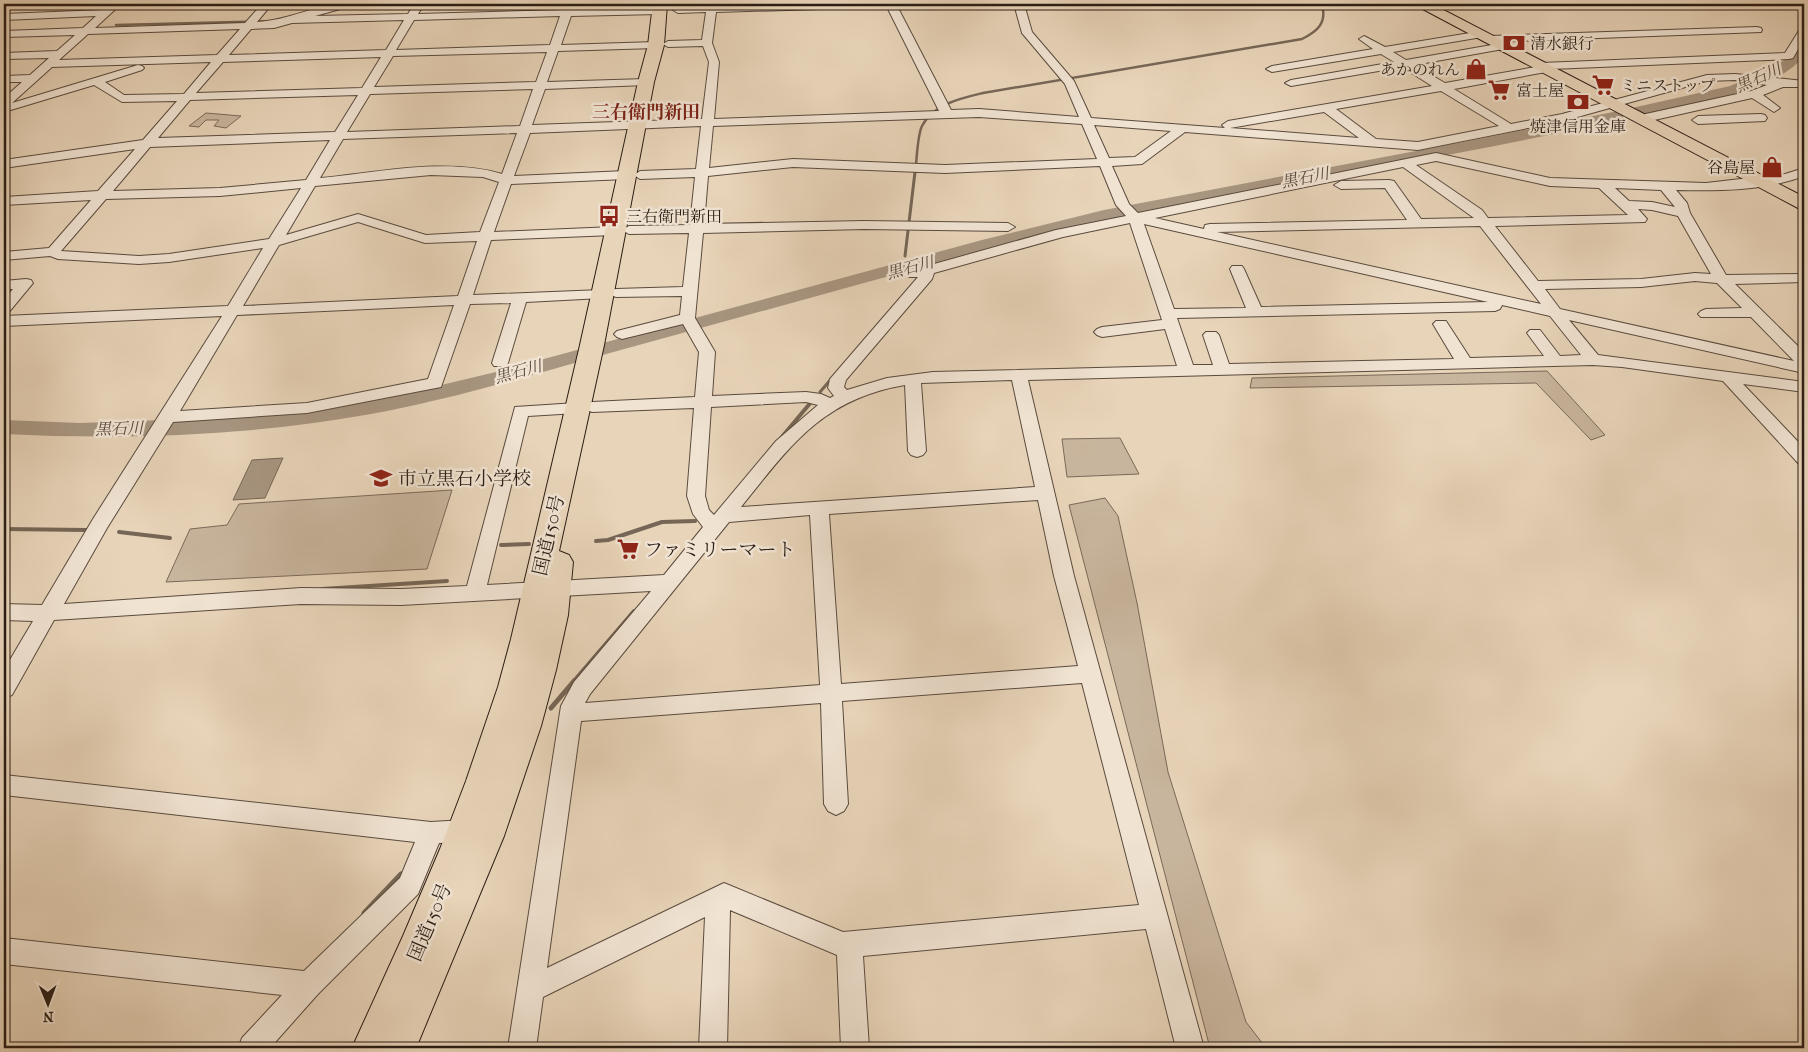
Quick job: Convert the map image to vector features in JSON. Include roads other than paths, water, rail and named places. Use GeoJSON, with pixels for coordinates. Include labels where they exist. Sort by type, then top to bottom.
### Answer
{"type":"FeatureCollection","features":[{"type":"Feature","properties":{"kind":"highway","name":"国道150号"},"geometry":{"type":"LineString","coordinates":[[643,126],[646,82],[679,7]]}},
{"type":"Feature","properties":{"kind":"highway","name":"国道150号"},"geometry":{"type":"LineString","coordinates":[[372,1048],[421,942],[465,831],[497,740],[532,618],[545,590],[584,408],[602,348],[609,294],[643,126],[662,44],[660,8]]}},
{"type":"Feature","properties":{"kind":"highway","name":"国道150号"},"geometry":{"type":"LineString","coordinates":[[396,1048],[455,913],[509,771],[539,674],[554,613],[545,590]]}},
{"type":"Feature","properties":{"kind":"main road"},"geometry":{"type":"LineString","coordinates":[[1424,4],[1804,204]]}},
{"type":"Feature","properties":{"kind":"street"},"geometry":{"type":"LineString","coordinates":[[54,15],[68,4]]}},
{"type":"Feature","properties":{"kind":"street"},"geometry":{"type":"LineString","coordinates":[[4,104],[116,4]]}},
{"type":"Feature","properties":{"kind":"street"},"geometry":{"type":"LineString","coordinates":[[53,252],[267,4]]}},
{"type":"Feature","properties":{"kind":"street"},"geometry":{"type":"LineString","coordinates":[[4,34],[85,32],[250,23],[280,24],[347,4]]}},
{"type":"Feature","properties":{"kind":"street"},"geometry":{"type":"LineString","coordinates":[[4,689],[47,613],[419,4]]}},
{"type":"Feature","properties":{"kind":"street"},"geometry":{"type":"LineString","coordinates":[[679,7],[890,4],[939,111]]}},
{"type":"Feature","properties":{"kind":"street"},"geometry":{"type":"LineString","coordinates":[[1019,4],[1027,33],[1067,79],[1088,121],[1123,205],[1134,218],[1187,370]]}},
{"type":"Feature","properties":{"kind":"street"},"geometry":{"type":"LineString","coordinates":[[712,7],[707,43],[714,62],[687,318],[707,352],[696,496],[698,509],[706,521],[720,521],[819,508],[1045,493]]}},
{"type":"Feature","properties":{"kind":"street"},"geometry":{"type":"LineString","coordinates":[[293,20],[357,24],[410,18],[568,9],[660,8]]}},
{"type":"Feature","properties":{"kind":"street"},"geometry":{"type":"LineString","coordinates":[[167,418],[307,408],[435,383],[568,9]]}},
{"type":"Feature","properties":{"kind":"street"},"geometry":{"type":"LineString","coordinates":[[4,17],[105,13]]}},
{"type":"Feature","properties":{"kind":"street"},"geometry":{"type":"LineString","coordinates":[[1272,69],[1486,37],[1757,30]]}},
{"type":"Feature","properties":{"kind":"street"},"geometry":{"type":"LineString","coordinates":[[1216,131],[1216,127],[1444,87],[1544,67],[1789,56],[1804,31]]}},
{"type":"Feature","properties":{"kind":"street"},"geometry":{"type":"LineString","coordinates":[[4,109],[237,38]]}},
{"type":"Feature","properties":{"kind":"street"},"geometry":{"type":"LineString","coordinates":[[1364,39],[1510,128]]}},
{"type":"Feature","properties":{"kind":"street"},"geometry":{"type":"LineString","coordinates":[[48,64],[707,43]]}},
{"type":"Feature","properties":{"kind":"street"},"geometry":{"type":"LineString","coordinates":[[1291,83],[1503,46]]}},
{"type":"Feature","properties":{"kind":"street"},"geometry":{"type":"LineString","coordinates":[[4,56],[60,54]]}},
{"type":"Feature","properties":{"kind":"street"},"geometry":{"type":"LineString","coordinates":[[4,164],[147,144],[708,124],[939,111],[1001,114],[1418,146],[1616,105],[1718,76],[1804,84]]}},
{"type":"Feature","properties":{"kind":"street"},"geometry":{"type":"LineString","coordinates":[[4,79],[33,78]]}},
{"type":"Feature","properties":{"kind":"street"},"geometry":{"type":"LineString","coordinates":[[96,81],[122,100],[646,82]]}},
{"type":"Feature","properties":{"kind":"street"},"geometry":{"type":"LineString","coordinates":[[1640,118],[1754,94],[1780,83]]}},
{"type":"Feature","properties":{"kind":"street"},"geometry":{"type":"LineString","coordinates":[[1754,94],[1774,108]]}},
{"type":"Feature","properties":{"kind":"street"},"geometry":{"type":"LineString","coordinates":[[1698,120],[1737,118],[1759,113],[1740,97]]}},
{"type":"Feature","properties":{"kind":"street"},"geometry":{"type":"LineString","coordinates":[[1715,103],[1737,118]]}},
{"type":"Feature","properties":{"kind":"street"},"geometry":{"type":"LineString","coordinates":[[1327,108],[1392,155]]}},
{"type":"Feature","properties":{"kind":"street"},"geometry":{"type":"LineString","coordinates":[[4,201],[102,195],[220,192],[431,171],[484,173],[506,180],[702,173],[793,162],[945,169],[1138,161],[1183,128]]}},
{"type":"Feature","properties":{"kind":"street"},"geometry":{"type":"LineString","coordinates":[[836,400],[838,379],[926,276],[920,272],[1061,233],[1436,157],[1550,182],[1706,187],[1788,178],[1804,172]]}},
{"type":"Feature","properties":{"kind":"street"},"geometry":{"type":"LineString","coordinates":[[1405,164],[1477,214],[1593,360]]}},
{"type":"Feature","properties":{"kind":"street"},"geometry":{"type":"LineString","coordinates":[[1181,228],[1640,219],[1602,183]]}},
{"type":"Feature","properties":{"kind":"street"},"geometry":{"type":"LineString","coordinates":[[1332,186],[1389,184],[1417,224]]}},
{"type":"Feature","properties":{"kind":"street"},"geometry":{"type":"LineString","coordinates":[[1665,186],[1680,203],[1683,213],[1721,279],[1799,356],[1804,364]]}},
{"type":"Feature","properties":{"kind":"street"},"geometry":{"type":"LineString","coordinates":[[1626,206],[1652,206],[1683,213]]}},
{"type":"Feature","properties":{"kind":"street"},"geometry":{"type":"LineString","coordinates":[[4,256],[53,252],[58,255],[139,260],[272,243],[358,218],[425,240],[697,228],[1008,227]]}},
{"type":"Feature","properties":{"kind":"street"},"geometry":{"type":"LineString","coordinates":[[1134,218],[1558,316],[1804,368]]}},
{"type":"Feature","properties":{"kind":"street"},"geometry":{"type":"LineString","coordinates":[[1237,269],[1255,312]]}},
{"type":"Feature","properties":{"kind":"street"},"geometry":{"type":"LineString","coordinates":[[1534,286],[1641,283],[1695,277],[1721,279],[1804,278]]}},
{"type":"Feature","properties":{"kind":"street"},"geometry":{"type":"LineString","coordinates":[[4,285],[26,283],[4,309]]}},
{"type":"Feature","properties":{"kind":"street"},"geometry":{"type":"LineString","coordinates":[[4,321],[689,291]]}},
{"type":"Feature","properties":{"kind":"street"},"geometry":{"type":"LineString","coordinates":[[500,363],[520,298]]}},
{"type":"Feature","properties":{"kind":"street"},"geometry":{"type":"LineString","coordinates":[[1102,332],[1170,319],[1255,312],[1495,306],[1558,316]]}},
{"type":"Feature","properties":{"kind":"street"},"geometry":{"type":"LineString","coordinates":[[1706,314],[1755,312]]}},
{"type":"Feature","properties":{"kind":"street"},"geometry":{"type":"LineString","coordinates":[[602,348],[687,318]]}},
{"type":"Feature","properties":{"kind":"street"},"geometry":{"type":"LineString","coordinates":[[1441,324],[1465,363]]}},
{"type":"Feature","properties":{"kind":"street"},"geometry":{"type":"LineString","coordinates":[[1535,333],[1555,361]]}},
{"type":"Feature","properties":{"kind":"street"},"geometry":{"type":"LineString","coordinates":[[1210,335],[1223,369]]}},
{"type":"Feature","properties":{"kind":"street"},"geometry":{"type":"LineString","coordinates":[[522,1048],[572,706],[582,688],[782,445],[803,424],[836,400],[884,382],[913,379],[1019,374],[1593,360],[1622,362],[1804,387]]}},
{"type":"Feature","properties":{"kind":"street"},"geometry":{"type":"LineString","coordinates":[[1019,374],[1064,576],[1190,1048]]}},
{"type":"Feature","properties":{"kind":"street"},"geometry":{"type":"LineString","coordinates":[[1728,378],[1804,459]]}},
{"type":"Feature","properties":{"kind":"street"},"geometry":{"type":"LineString","coordinates":[[913,379],[917,451]]}},
{"type":"Feature","properties":{"kind":"street"},"geometry":{"type":"LineString","coordinates":[[475,594],[521,411],[806,397],[836,400]]}},
{"type":"Feature","properties":{"kind":"street"},"geometry":{"type":"LineString","coordinates":[[819,508],[836,804]]}},
{"type":"Feature","properties":{"kind":"street"},"geometry":{"type":"LineString","coordinates":[[4,612],[47,613],[301,596],[380,598],[475,594],[670,582]]}},
{"type":"Feature","properties":{"kind":"street"},"geometry":{"type":"LineString","coordinates":[[570,713],[1090,674]]}},
{"type":"Feature","properties":{"kind":"street"},"geometry":{"type":"LineString","coordinates":[[4,785],[432,833],[465,831]]}},
{"type":"Feature","properties":{"kind":"street"},"geometry":{"type":"LineString","coordinates":[[252,1048],[309,985],[409,886],[432,833]]}},
{"type":"Feature","properties":{"kind":"street"},"geometry":{"type":"LineString","coordinates":[[531,989],[724,895],[843,945],[1154,916]]}},
{"type":"Feature","properties":{"kind":"street"},"geometry":{"type":"LineString","coordinates":[[713,1048],[718,898]]}},
{"type":"Feature","properties":{"kind":"street"},"geometry":{"type":"LineString","coordinates":[[849,944],[855,1048]]}},
{"type":"Feature","properties":{"kind":"street"},"geometry":{"type":"LineString","coordinates":[[4,951],[309,985]]}},
{"type":"Feature","properties":{"kind":"waterway"},"geometry":{"type":"LineString","coordinates":[[764,6],[830,4]]}},
{"type":"Feature","properties":{"kind":"waterway"},"geometry":{"type":"LineString","coordinates":[[915,173],[920,130],[933,112],[949,103],[983,93],[1302,39],[1313,33],[1320,26],[1323,16],[1322,4]]}},
{"type":"Feature","properties":{"kind":"waterway"},"geometry":{"type":"LineString","coordinates":[[116,25],[275,21]]}},
{"type":"Feature","properties":{"kind":"waterway","name":"黒石川"},"geometry":{"type":"LineString","coordinates":[[4,427],[80,430],[218,425],[363,409],[412,399],[504,376],[988,244],[1104,215],[1469,146],[1623,115],[1735,89],[1774,73],[1794,60],[1804,49]]}},
{"type":"Feature","properties":{"kind":"waterway"},"geometry":{"type":"LineString","coordinates":[[905,256],[915,172]]}},
{"type":"Feature","properties":{"kind":"waterway","name":"黒石川"},"geometry":{"type":"LineString","coordinates":[[1104,215],[1122,218]]}},
{"type":"Feature","properties":{"kind":"waterway","name":"黒石川"},"geometry":{"type":"LineString","coordinates":[[908,262],[916,273]]}},
{"type":"Feature","properties":{"kind":"waterway"},"geometry":{"type":"LineString","coordinates":[[820,392],[832,378]]}},
{"type":"Feature","properties":{"kind":"waterway"},"geometry":{"type":"LineString","coordinates":[[781,438],[812,401]]}},
{"type":"Feature","properties":{"kind":"waterway"},"geometry":{"type":"LineString","coordinates":[[1797,460],[1804,468]]}},
{"type":"Feature","properties":{"kind":"waterway"},"geometry":{"type":"LineString","coordinates":[[596,541],[608,540],[662,522],[695,521]]}},
{"type":"Feature","properties":{"kind":"waterway"},"geometry":{"type":"LineString","coordinates":[[4,529],[87,530]]}},
{"type":"Feature","properties":{"kind":"waterway"},"geometry":{"type":"LineString","coordinates":[[119,532],[170,538]]}},
{"type":"Feature","properties":{"kind":"waterway"},"geometry":{"type":"LineString","coordinates":[[501,545],[529,544]]}},
{"type":"Feature","properties":{"kind":"waterway"},"geometry":{"type":"LineString","coordinates":[[322,589],[447,581]]}},
{"type":"Feature","properties":{"kind":"waterway"},"geometry":{"type":"LineString","coordinates":[[573,682],[634,611]]}},
{"type":"Feature","properties":{"kind":"waterway"},"geometry":{"type":"LineString","coordinates":[[551,708],[574,681]]}},
{"type":"Feature","properties":{"kind":"waterway"},"geometry":{"type":"LineString","coordinates":[[364,913],[401,874]]}},
{"type":"Feature","properties":{"kind":"place","name":"清水銀行"},"geometry":{"type":"Point","coordinates":[1514,43]}},
{"type":"Feature","properties":{"kind":"place","name":"あかのれん"},"geometry":{"type":"Point","coordinates":[1476,69]}},
{"type":"Feature","properties":{"kind":"place","name":"ミニストップ"},"geometry":{"type":"Point","coordinates":[1603,85]}},
{"type":"Feature","properties":{"kind":"place","name":"富士屋"},"geometry":{"type":"Point","coordinates":[1499,90]}},
{"type":"Feature","properties":{"kind":"place","name":"焼津信用金庫"},"geometry":{"type":"Point","coordinates":[1578,102]}},
{"type":"Feature","properties":{"kind":"place","name":"谷島屋"},"geometry":{"type":"Point","coordinates":[1772,167]}},
{"type":"Feature","properties":{"kind":"place","name":"三右衛門新田"},"geometry":{"type":"Point","coordinates":[609,216]}},
{"type":"Feature","properties":{"kind":"place","name":"市立黒石小学校"},"geometry":{"type":"Point","coordinates":[381,478]}},
{"type":"Feature","properties":{"kind":"place","name":"ファミリーマート"},"geometry":{"type":"Point","coordinates":[628,549]}},
{"type":"Feature","properties":{"kind":"district","name":"三右衛門新田"},"geometry":{"type":"Point","coordinates":[646,112]}}]}
